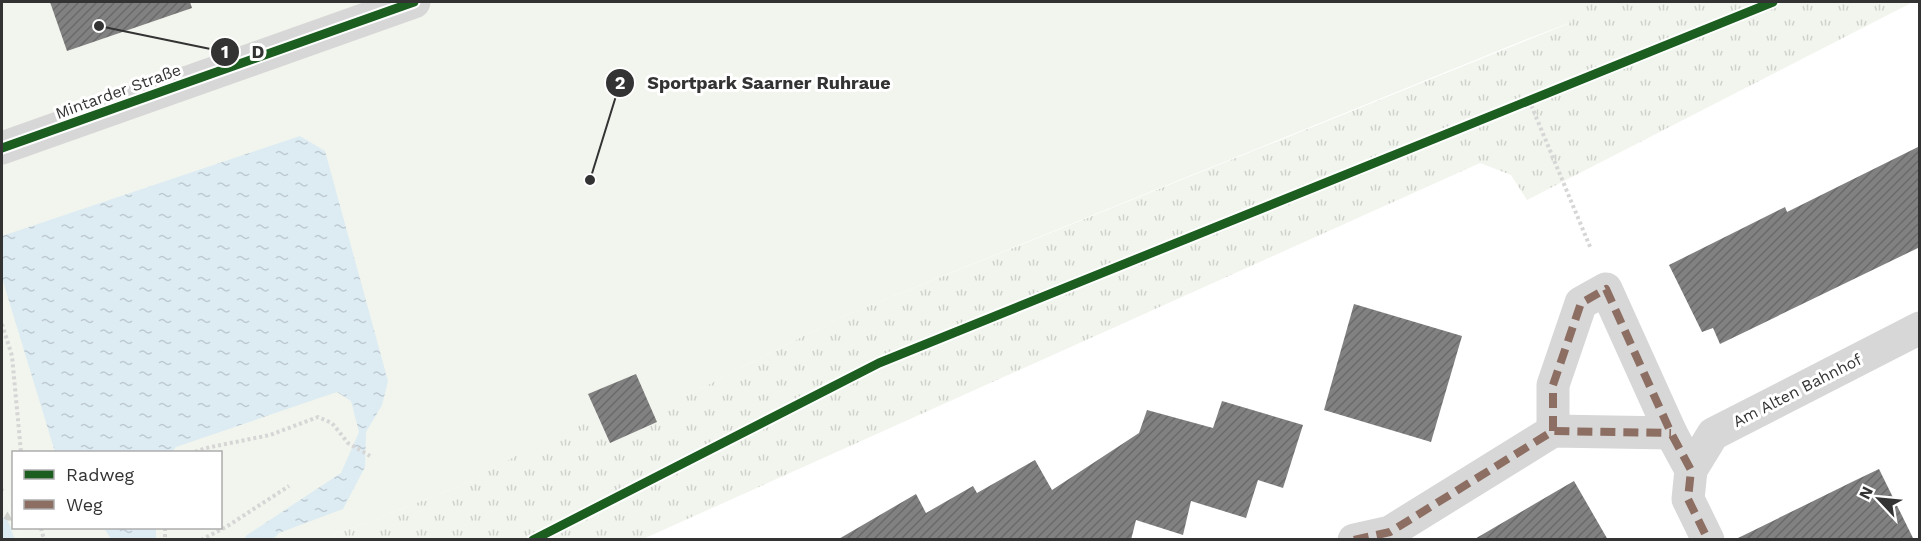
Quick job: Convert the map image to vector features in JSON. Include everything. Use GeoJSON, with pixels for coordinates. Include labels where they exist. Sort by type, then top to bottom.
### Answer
{"type":"FeatureCollection","features":[{"type":"Feature","properties":{"kind":"street","name":"Mintarder Straße"},"geometry":{"type":"LineString","coordinates":[[2,148],[414,2]]}},
{"type":"Feature","properties":{"kind":"street"},"geometry":{"type":"LineString","coordinates":[[1553,431],[1553,385],[1581,303],[1606,289],[1671,433],[1691,470],[1688,499],[1708,540]]}},
{"type":"Feature","properties":{"kind":"street","name":"Am Alten Bahnhof"},"geometry":{"type":"LineString","coordinates":[[1691,470],[1713,434],[1920,328]]}},
{"type":"Feature","properties":{"kind":"street"},"geometry":{"type":"LineString","coordinates":[[1354,540],[1390,532],[1553,431],[1671,433]]}},
{"type":"Feature","properties":{"kind":"path"},"geometry":{"type":"LineString","coordinates":[[1529,100],[1581,220],[1606,289]]}},
{"type":"Feature","properties":{"kind":"path"},"geometry":{"type":"LineString","coordinates":[[2,324],[12,356],[21,451]]}},
{"type":"Feature","properties":{"kind":"path"},"geometry":{"type":"LineString","coordinates":[[199,451],[270,435],[318,417],[332,423],[348,443],[370,456]]}},
{"type":"Feature","properties":{"kind":"path"},"geometry":{"type":"LineString","coordinates":[[201,540],[226,527],[289,486]]}},
{"type":"Feature","properties":{"kind":"green space"},"geometry":{"type":"Polygon","coordinates":[[[2,2],[1624,2],[1522,41],[837,319],[702,388],[652,409],[657,422],[610,443],[597,414],[460,486],[321,540],[20,539],[16,529],[222,529],[222,451],[12,451],[12,516],[2,484],[2,2]]]}},
{"type":"Feature","properties":{"kind":"green space"},"geometry":{"type":"Polygon","coordinates":[[[1563,2],[1913,2],[1527,200],[1511,175],[1480,163],[643,539],[321,540],[460,486],[596,413],[610,443],[657,422],[651,409],[702,388],[837,319],[1570,23],[1563,2]]]}},
{"type":"Feature","properties":{"kind":"green space"},"geometry":{"type":"Polygon","coordinates":[[[2,484],[12,516],[12,529],[16,529],[20,539],[2,539],[2,484]]]}},
{"type":"Feature","properties":{"kind":"water"},"geometry":{"type":"Polygon","coordinates":[[[300,136],[325,151],[388,381],[382,405],[366,432],[365,467],[343,509],[279,533],[273,539],[244,539],[341,473],[359,432],[351,401],[337,392],[176,447],[173,451],[55,451],[2,278],[2,236],[300,136]]]}},
{"type":"Feature","properties":{"kind":"water"},"geometry":{"type":"Polygon","coordinates":[[[105,529],[156,529],[156,539],[111,539],[105,529]]]}},
{"type":"Feature","properties":{"kind":"building"},"geometry":{"type":"Polygon","coordinates":[[[50,2],[190,2],[192,8],[67,51],[50,2]]]}},
{"type":"Feature","properties":{"kind":"building"},"geometry":{"type":"Polygon","coordinates":[[[1920,146],[1920,247],[1720,344],[1713,328],[1702,332],[1669,265],[1785,207],[1787,212],[1920,146]]]}},
{"type":"Feature","properties":{"kind":"building"},"geometry":{"type":"Polygon","coordinates":[[[1354,304],[1462,336],[1431,442],[1324,410],[1354,304]]]}},
{"type":"Feature","properties":{"kind":"building"},"geometry":{"type":"Polygon","coordinates":[[[636,374],[657,422],[610,443],[588,394],[636,374]]]}},
{"type":"Feature","properties":{"kind":"building"},"geometry":{"type":"Polygon","coordinates":[[[1222,401],[1303,425],[1283,488],[1258,480],[1246,518],[1191,501],[1183,535],[1136,520],[1131,540],[837,540],[916,494],[926,513],[973,486],[977,493],[1035,460],[1052,490],[1139,433],[1147,410],[1213,428],[1222,401]]]}},
{"type":"Feature","properties":{"kind":"building"},"geometry":{"type":"Polygon","coordinates":[[[1879,469],[1914,540],[1734,540],[1856,480],[1879,469]]]}},
{"type":"Feature","properties":{"kind":"building"},"geometry":{"type":"Polygon","coordinates":[[[1574,481],[1608,540],[1473,540],[1555,492],[1574,481]]]}},
{"type":"Feature","properties":{"kind":"waterway"},"geometry":{"type":"LineString","coordinates":[[2,526],[7,540]]}},
{"type":"Feature","properties":{"kind":"marked path"},"geometry":{"type":"LineString","coordinates":[[1553,431],[1553,385],[1581,303],[1606,289],[1671,433],[1691,470],[1688,499],[1708,540]]}},
{"type":"Feature","properties":{"kind":"marked path"},"geometry":{"type":"LineString","coordinates":[[1354,540],[1390,532],[1553,431],[1671,433]]}},
{"type":"Feature","properties":{"kind":"cycle path"},"geometry":{"type":"LineString","coordinates":[[2,148],[414,2]]}},
{"type":"Feature","properties":{"kind":"cycle path"},"geometry":{"type":"LineString","coordinates":[[533,540],[879,363],[1773,2]]}},
{"type":"Feature","properties":{"kind":"place","name":"D"},"geometry":{"type":"Point","coordinates":[99,26]}},
{"type":"Feature","properties":{"kind":"place","name":"Sportpark Saarner Ruhraue"},"geometry":{"type":"Point","coordinates":[590,180]}}]}
